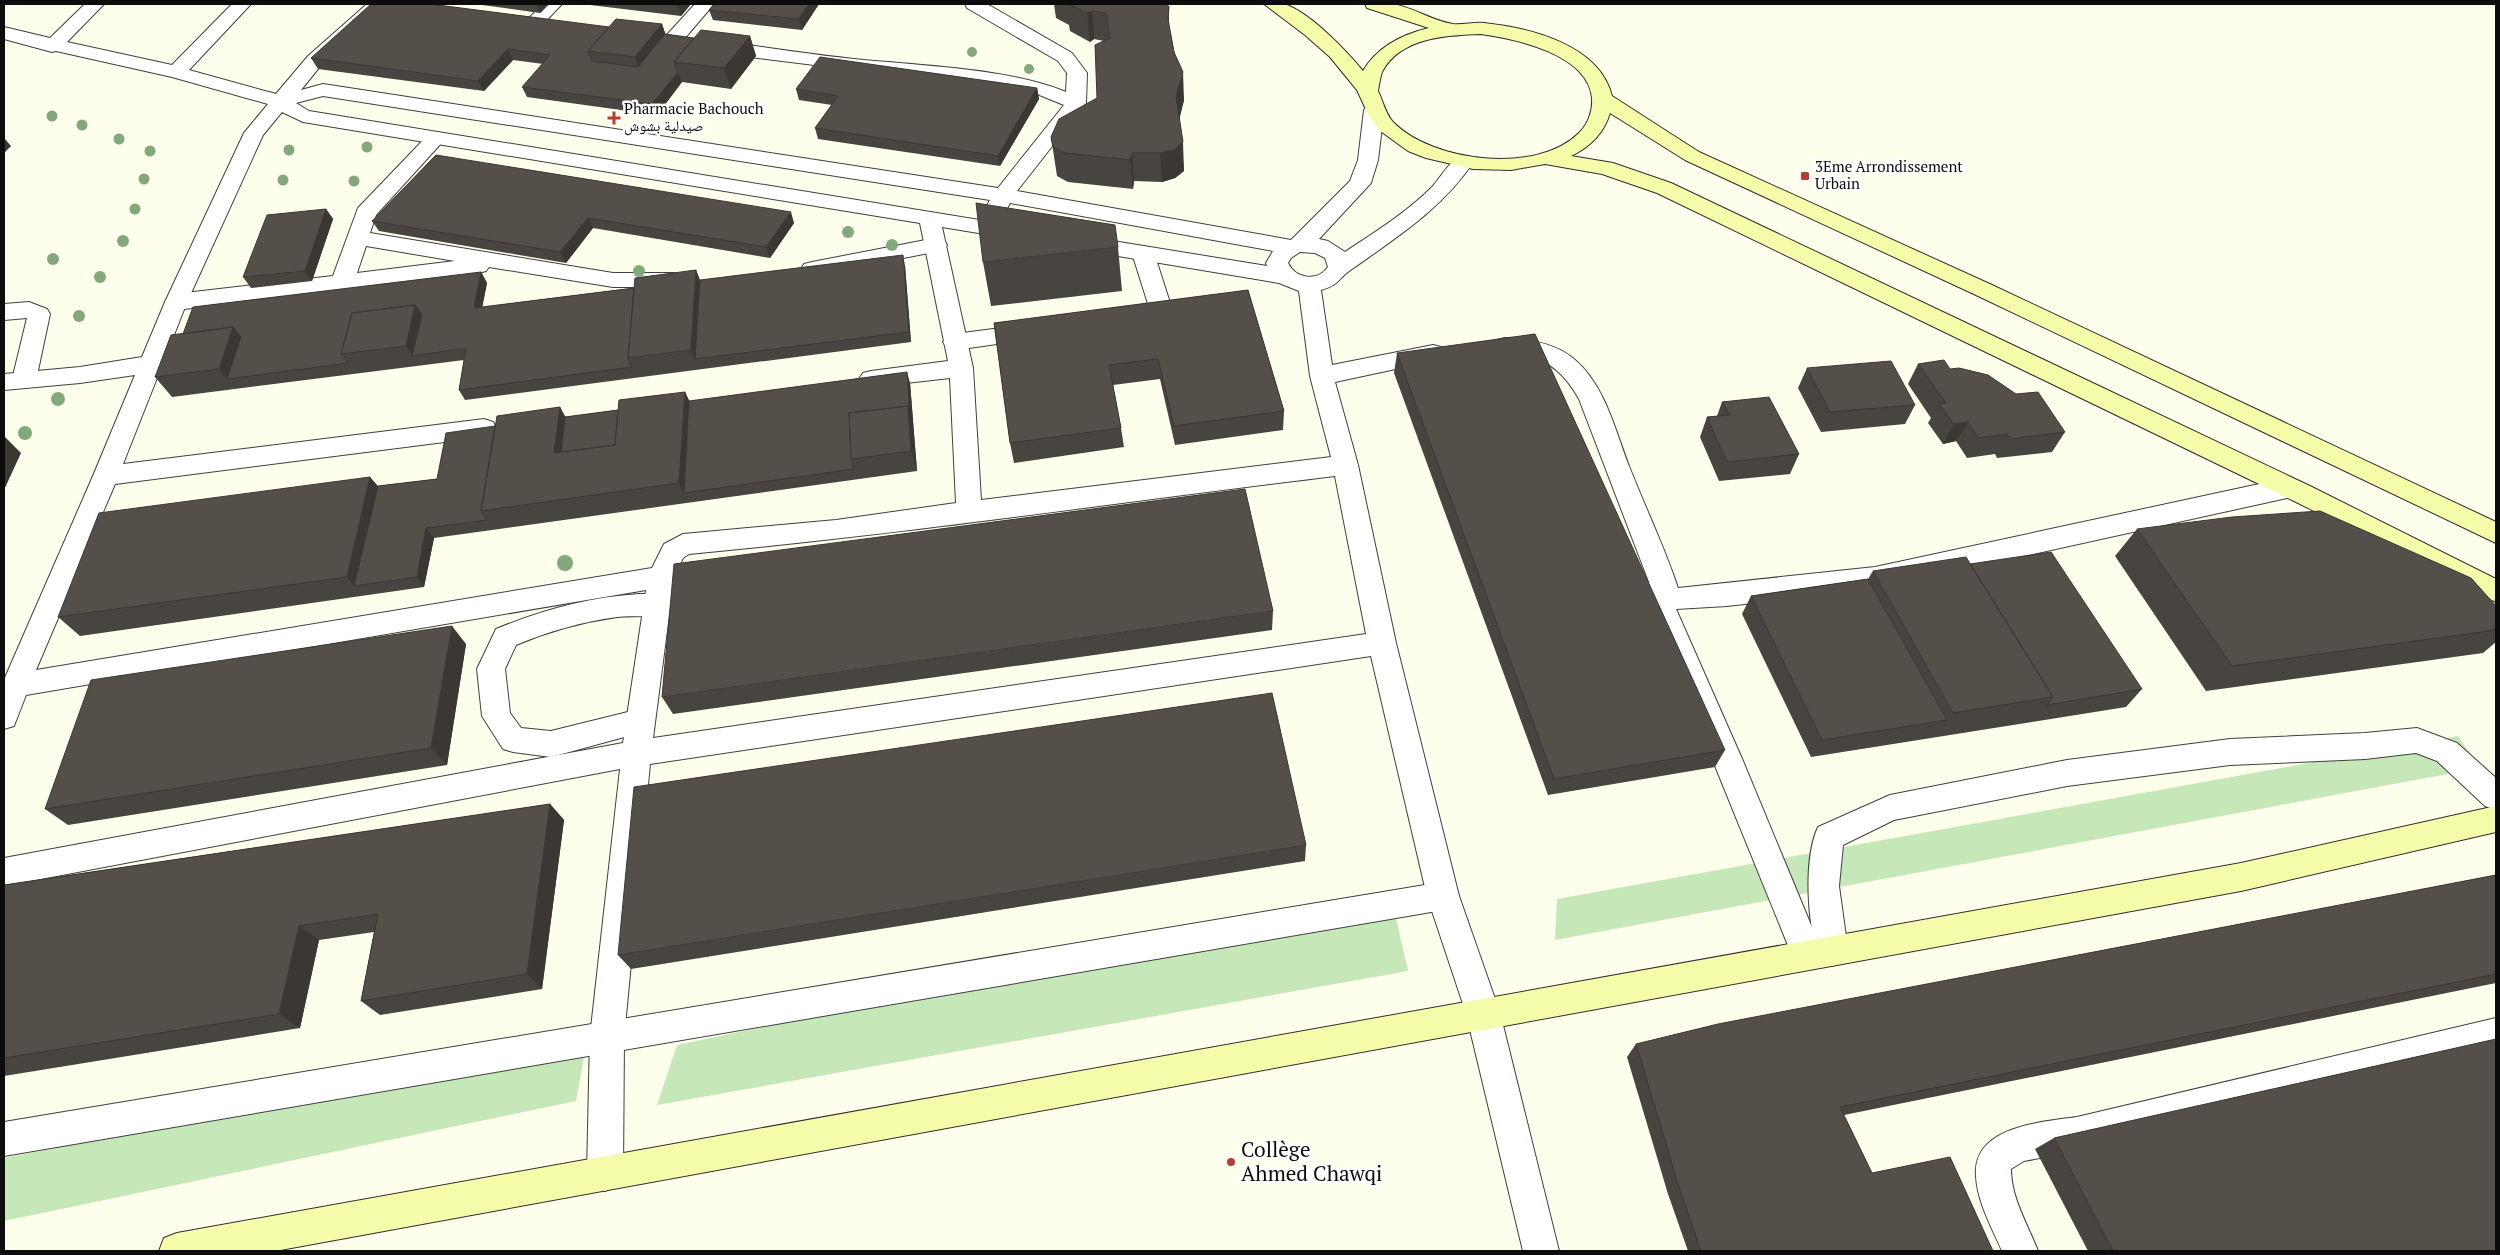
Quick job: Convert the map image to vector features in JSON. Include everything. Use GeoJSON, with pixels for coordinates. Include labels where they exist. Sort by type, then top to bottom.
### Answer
{"type":"FeatureCollection","features":[{"type":"Feature","properties":{"kind":"street"},"geometry":{"type":"LineString","coordinates":[[52,46],[94,4]]}},
{"type":"Feature","properties":{"kind":"street"},"geometry":{"type":"LineString","coordinates":[[176,72],[242,4]]}},
{"type":"Feature","properties":{"kind":"street"},"geometry":{"type":"LineString","coordinates":[[4,717],[18,684],[16,654],[106,476],[176,302],[254,132],[315,60],[378,4]]}},
{"type":"Feature","properties":{"kind":"street"},"geometry":{"type":"LineString","coordinates":[[553,4],[528,20],[555,23]]}},
{"type":"Feature","properties":{"kind":"street"},"geometry":{"type":"LineString","coordinates":[[672,41],[705,4]]}},
{"type":"Feature","properties":{"kind":"street"},"geometry":{"type":"LineString","coordinates":[[974,4],[1065,57],[1077,73],[1076,103],[1003,195],[986,228]]}},
{"type":"Feature","properties":{"kind":"street"},"geometry":{"type":"LineString","coordinates":[[1273,4],[1293,16],[1334,50],[1371,100],[1386,127],[1406,142],[1433,154],[1464,161],[1495,164],[1521,163],[1545,158],[1570,148],[1589,135],[1600,118],[1604,100],[1598,82],[1584,65],[1565,50],[1540,39],[1511,32],[1481,28],[1451,30],[1418,37],[1391,51],[1374,69],[1371,100],[1368,160],[1360,183],[1296,246],[1284,251],[1277,263],[1296,280],[1322,376],[1345,464],[1382,643],[1443,896],[1483,1013],[1541,1251]]}},
{"type":"Feature","properties":{"kind":"street"},"geometry":{"type":"LineString","coordinates":[[1374,4],[1451,30]]}},
{"type":"Feature","properties":{"kind":"street"},"geometry":{"type":"LineString","coordinates":[[4,33],[52,46],[143,63],[176,72],[279,101],[303,116],[1035,236]]}},
{"type":"Feature","properties":{"kind":"street"},"geometry":{"type":"LineString","coordinates":[[653,38],[887,68],[931,70],[1042,89],[1076,103]]}},
{"type":"Feature","properties":{"kind":"street"},"geometry":{"type":"LineString","coordinates":[[279,101],[323,90],[1003,195],[1296,246],[1320,246],[1335,254],[1339,267]]}},
{"type":"Feature","properties":{"kind":"street"},"geometry":{"type":"LineString","coordinates":[[1604,100],[1692,156],[1975,286],[2496,534]]}},
{"type":"Feature","properties":{"kind":"street"},"geometry":{"type":"LineString","coordinates":[[342,282],[366,213],[436,138]]}},
{"type":"Feature","properties":{"kind":"street"},"geometry":{"type":"LineString","coordinates":[[1545,158],[1606,168],[1664,188],[2496,591]]}},
{"type":"Feature","properties":{"kind":"street"},"geometry":{"type":"LineString","coordinates":[[1064,240],[1296,280],[1326,281],[1337,272],[1339,267],[1422,208],[1450,182],[1464,161]]}},
{"type":"Feature","properties":{"kind":"street"},"geometry":{"type":"LineString","coordinates":[[930,220],[961,368],[970,510]]}},
{"type":"Feature","properties":{"kind":"street"},"geometry":{"type":"LineString","coordinates":[[357,238],[613,280],[691,280]]}},
{"type":"Feature","properties":{"kind":"street"},"geometry":{"type":"LineString","coordinates":[[796,272],[936,245]]}},
{"type":"Feature","properties":{"kind":"street"},"geometry":{"type":"LineString","coordinates":[[1109,322],[1147,316],[1157,313],[1161,309],[1143,253]]}},
{"type":"Feature","properties":{"kind":"street"},"geometry":{"type":"LineString","coordinates":[[176,302],[509,263]]}},
{"type":"Feature","properties":{"kind":"street"},"geometry":{"type":"LineString","coordinates":[[4,312],[29,310],[39,314],[14,381],[80,375],[150,364]]}},
{"type":"Feature","properties":{"kind":"street"},"geometry":{"type":"LineString","coordinates":[[955,342],[1051,329]]}},
{"type":"Feature","properties":{"kind":"street"},"geometry":{"type":"LineString","coordinates":[[1482,346],[1516,347],[1548,353],[1568,366],[1575,375],[1588,394],[1644,531],[1668,599]]}},
{"type":"Feature","properties":{"kind":"street"},"geometry":{"type":"LineString","coordinates":[[1322,376],[1453,350]]}},
{"type":"Feature","properties":{"kind":"street"},"geometry":{"type":"LineString","coordinates":[[853,381],[961,368]]}},
{"type":"Feature","properties":{"kind":"street"},"geometry":{"type":"LineString","coordinates":[[106,476],[509,425]]}},
{"type":"Feature","properties":{"kind":"street"},"geometry":{"type":"LineString","coordinates":[[605,1173],[607,1037],[636,753],[661,577],[673,551],[683,544],[836,530],[970,510],[1345,464]]}},
{"type":"Feature","properties":{"kind":"street"},"geometry":{"type":"LineString","coordinates":[[1819,952],[1728,761],[1655,592],[1668,599],[1728,595],[1875,578],[2286,488]]}},
{"type":"Feature","properties":{"kind":"street"},"geometry":{"type":"LineString","coordinates":[[18,684],[661,577]]}},
{"type":"Feature","properties":{"kind":"street"},"geometry":{"type":"LineString","coordinates":[[640,721],[551,744],[513,740],[496,716],[491,669],[506,638],[531,626],[636,604],[657,605]]}},
{"type":"Feature","properties":{"kind":"street"},"geometry":{"type":"LineString","coordinates":[[4,872],[636,753],[1382,643]]}},
{"type":"Feature","properties":{"kind":"street"},"geometry":{"type":"LineString","coordinates":[[1819,952],[1823,886],[1829,837],[1890,808],[2077,772],[2230,752],[2365,746],[2417,740],[2447,752],[2496,797]]}},
{"type":"Feature","properties":{"kind":"street"},"geometry":{"type":"LineString","coordinates":[[177,1251],[2241,876],[2496,819]]}},
{"type":"Feature","properties":{"kind":"street"},"geometry":{"type":"LineString","coordinates":[[4,1139],[1443,896]]}},
{"type":"Feature","properties":{"kind":"street"},"geometry":{"type":"LineString","coordinates":[[2020,1251],[1996,1194],[1992,1170],[1996,1158],[2009,1149],[2034,1141],[2077,1134],[2496,1034]]}},
{"type":"Feature","properties":{"kind":"green space"},"geometry":{"type":"Polygon","coordinates":[[[2458,736],[2480,768],[1555,940],[1557,899],[2458,736]]]}},
{"type":"Feature","properties":{"kind":"green space"},"geometry":{"type":"Polygon","coordinates":[[[1391,896],[1408,971],[657,1105],[677,1045],[1391,896]]]}},
{"type":"Feature","properties":{"kind":"green space"},"geometry":{"type":"Polygon","coordinates":[[[586,1046],[576,1101],[4,1221],[4,1158],[586,1046]]]}},
{"type":"Feature","properties":{"kind":"building"},"geometry":{"type":"Polygon","coordinates":[[[371,4],[430,4],[609,27],[588,51],[592,61],[638,67],[665,34],[694,38],[674,62],[678,72],[652,104],[522,87],[550,55],[508,49],[478,81],[311,58],[371,4]]]}},
{"type":"Feature","properties":{"kind":"building"},"geometry":{"type":"Polygon","coordinates":[[[714,4],[809,4],[799,19],[709,10],[714,4]]]}},
{"type":"Feature","properties":{"kind":"building"},"geometry":{"type":"Polygon","coordinates":[[[1069,4],[1167,4],[1169,7],[1168,19],[1174,52],[1183,72],[1176,96],[1183,142],[1174,150],[1160,153],[1132,153],[1130,160],[1065,153],[1053,147],[1051,137],[1059,119],[1097,98],[1095,45],[1110,38],[1106,13],[1092,11],[1087,13],[1069,4]]]}},
{"type":"Feature","properties":{"kind":"building"},"geometry":{"type":"Polygon","coordinates":[[[616,19],[662,24],[635,57],[588,51],[616,19]]]}},
{"type":"Feature","properties":{"kind":"building"},"geometry":{"type":"Polygon","coordinates":[[[701,30],[750,36],[724,68],[674,62],[701,30]]]}},
{"type":"Feature","properties":{"kind":"building"},"geometry":{"type":"Polygon","coordinates":[[[820,57],[1037,88],[998,156],[815,128],[838,96],[796,89],[820,57]]]}},
{"type":"Feature","properties":{"kind":"building"},"geometry":{"type":"Polygon","coordinates":[[[436,155],[791,212],[766,247],[588,218],[560,252],[372,221],[436,155]]]}},
{"type":"Feature","properties":{"kind":"building"},"geometry":{"type":"Polygon","coordinates":[[[976,203],[1115,225],[1118,247],[983,262],[976,203]]]}},
{"type":"Feature","properties":{"kind":"building"},"geometry":{"type":"Polygon","coordinates":[[[326,209],[305,271],[243,277],[267,215],[326,209]]]}},
{"type":"Feature","properties":{"kind":"building"},"geometry":{"type":"Polygon","coordinates":[[[903,255],[909,332],[695,359],[700,280],[903,255]]]}},
{"type":"Feature","properties":{"kind":"building"},"geometry":{"type":"Polygon","coordinates":[[[696,270],[691,350],[628,358],[635,278],[696,270]]]}},
{"type":"Feature","properties":{"kind":"building"},"geometry":{"type":"Polygon","coordinates":[[[481,272],[474,308],[634,288],[628,358],[632,367],[459,390],[466,348],[412,356],[422,315],[415,305],[352,313],[341,354],[348,363],[227,379],[241,337],[233,327],[183,334],[193,307],[481,272]]]}},
{"type":"Feature","properties":{"kind":"building"},"geometry":{"type":"Polygon","coordinates":[[[1248,290],[1284,411],[1174,426],[1158,359],[1109,365],[1121,428],[1010,443],[994,323],[1248,290]]]}},
{"type":"Feature","properties":{"kind":"building"},"geometry":{"type":"Polygon","coordinates":[[[415,305],[406,346],[341,354],[352,313],[415,305]]]}},
{"type":"Feature","properties":{"kind":"building"},"geometry":{"type":"Polygon","coordinates":[[[233,327],[219,369],[155,377],[171,335],[233,327]]]}},
{"type":"Feature","properties":{"kind":"building"},"geometry":{"type":"Polygon","coordinates":[[[1535,334],[1725,750],[1554,779],[1397,353],[1535,334]]]}},
{"type":"Feature","properties":{"kind":"building"},"geometry":{"type":"Polygon","coordinates":[[[1944,360],[1950,369],[1959,368],[1988,375],[2016,394],[2038,392],[2065,432],[2010,439],[2007,434],[1978,438],[1968,422],[1954,424],[1939,404],[1946,403],[1918,364],[1944,360]]]}},
{"type":"Feature","properties":{"kind":"building"},"geometry":{"type":"Polygon","coordinates":[[[1891,361],[1915,405],[1830,412],[1807,368],[1891,361]]]}},
{"type":"Feature","properties":{"kind":"building"},"geometry":{"type":"Polygon","coordinates":[[[907,372],[910,415],[908,406],[849,413],[851,459],[854,469],[684,493],[689,401],[907,372]]]}},
{"type":"Feature","properties":{"kind":"building"},"geometry":{"type":"Polygon","coordinates":[[[685,392],[679,483],[481,511],[497,416],[560,407],[554,453],[615,445],[619,400],[685,392]]]}},
{"type":"Feature","properties":{"kind":"building"},"geometry":{"type":"Polygon","coordinates":[[[1769,397],[1799,454],[1727,462],[1707,417],[1730,415],[1722,402],[1769,397]]]}},
{"type":"Feature","properties":{"kind":"building"},"geometry":{"type":"Polygon","coordinates":[[[908,406],[911,451],[851,459],[849,413],[908,406]]]}},
{"type":"Feature","properties":{"kind":"building"},"geometry":{"type":"Polygon","coordinates":[[[618,410],[615,445],[561,452],[565,417],[618,410]]]}},
{"type":"Feature","properties":{"kind":"building"},"geometry":{"type":"Polygon","coordinates":[[[495,426],[481,511],[487,520],[426,528],[417,577],[354,586],[378,486],[437,479],[446,433],[495,426]]]}},
{"type":"Feature","properties":{"kind":"building"},"geometry":{"type":"Polygon","coordinates":[[[370,477],[347,577],[58,617],[99,513],[370,477]]]}},
{"type":"Feature","properties":{"kind":"building"},"geometry":{"type":"Polygon","coordinates":[[[1245,489],[1273,611],[662,697],[674,564],[1245,489]]]}},
{"type":"Feature","properties":{"kind":"building"},"geometry":{"type":"Polygon","coordinates":[[[2320,511],[2471,578],[2496,606],[2496,630],[2232,666],[2137,529],[2232,517],[2320,511]]]}},
{"type":"Feature","properties":{"kind":"building"},"geometry":{"type":"Polygon","coordinates":[[[2051,552],[2142,689],[2047,705],[2053,697],[1970,564],[2051,552]]]}},
{"type":"Feature","properties":{"kind":"building"},"geometry":{"type":"Polygon","coordinates":[[[1966,557],[2053,697],[1953,713],[1873,571],[1966,557]]]}},
{"type":"Feature","properties":{"kind":"building"},"geometry":{"type":"Polygon","coordinates":[[[1868,579],[1947,720],[1822,740],[1751,596],[1868,579]]]}},
{"type":"Feature","properties":{"kind":"building"},"geometry":{"type":"Polygon","coordinates":[[[452,626],[431,748],[45,809],[91,680],[452,626]]]}},
{"type":"Feature","properties":{"kind":"building"},"geometry":{"type":"Polygon","coordinates":[[[1272,693],[1306,845],[618,955],[634,787],[1272,693]]]}},
{"type":"Feature","properties":{"kind":"building"},"geometry":{"type":"Polygon","coordinates":[[[550,804],[527,974],[361,1001],[378,914],[299,926],[279,1014],[4,1058],[4,885],[550,804]]]}},
{"type":"Feature","properties":{"kind":"building"},"geometry":{"type":"Polygon","coordinates":[[[2496,875],[2496,974],[1840,1107],[1872,1173],[1950,1157],[1993,1251],[1701,1251],[1678,1184],[1636,1044],[1718,1024],[2496,875]]]}},
{"type":"Feature","properties":{"kind":"building"},"geometry":{"type":"Polygon","coordinates":[[[2496,1039],[2496,1251],[2113,1251],[2054,1138],[2496,1039]]]}},
{"type":"Feature","properties":{"kind":"place","name":"Pharmacie Bachouch صيدلية بشوش"},"geometry":{"type":"Point","coordinates":[614,118]}},
{"type":"Feature","properties":{"kind":"place","name":"3Eme Arrondissement Urbain"},"geometry":{"type":"Point","coordinates":[1805,176]}},
{"type":"Feature","properties":{"kind":"place","name":"Collège Ahmed Chawqi"},"geometry":{"type":"Point","coordinates":[1231,1162]}}]}
